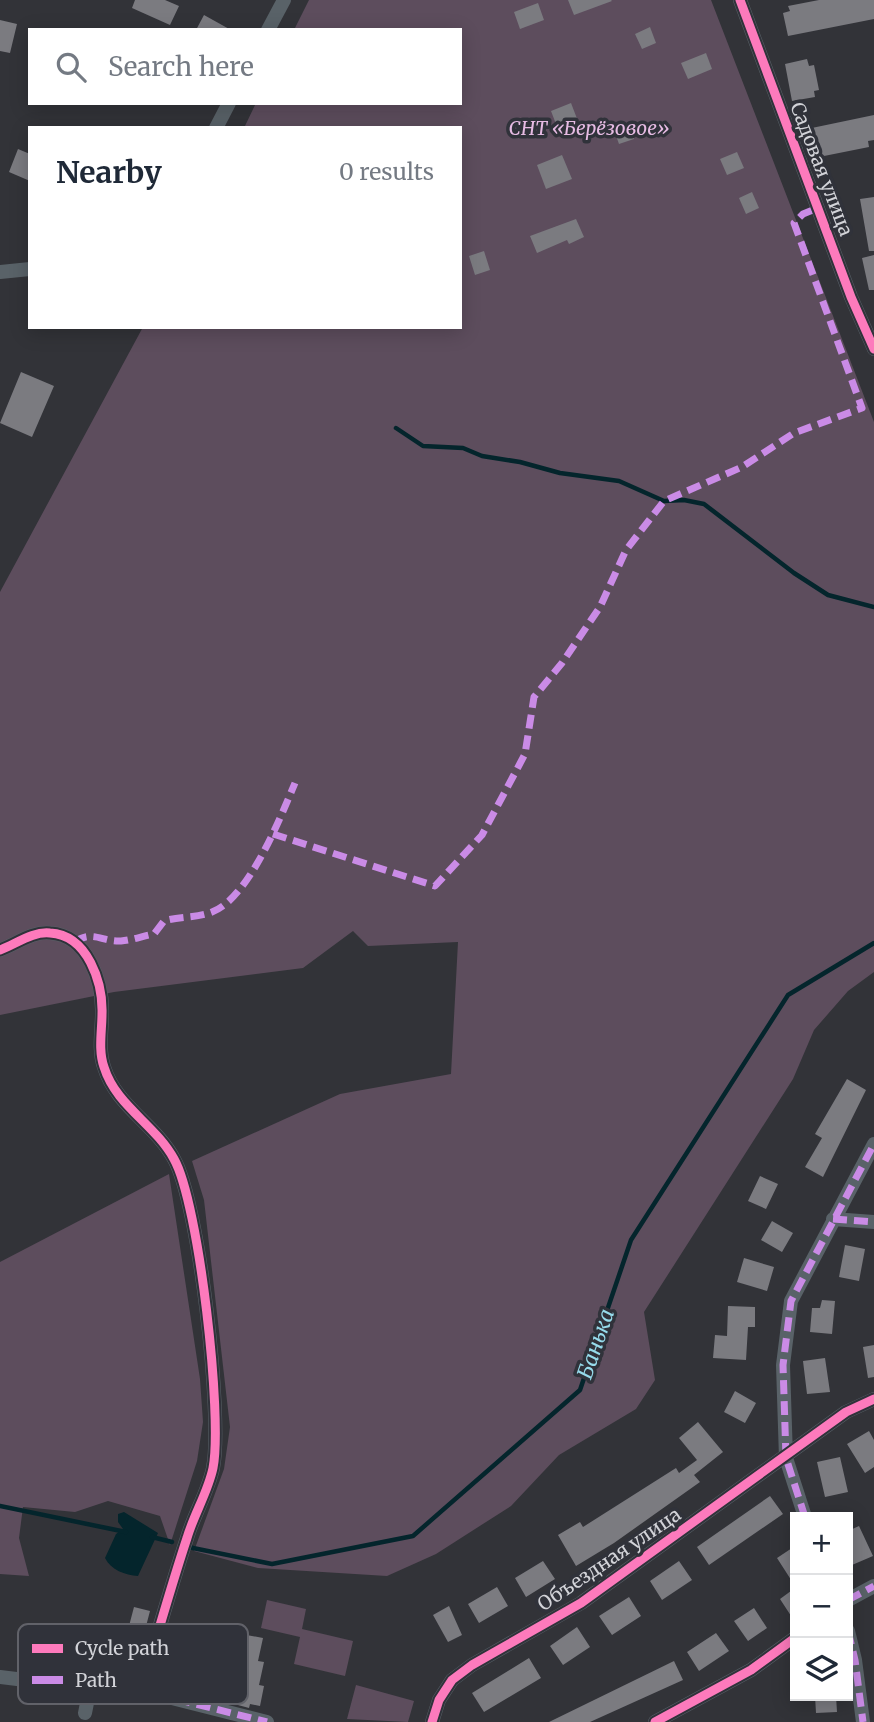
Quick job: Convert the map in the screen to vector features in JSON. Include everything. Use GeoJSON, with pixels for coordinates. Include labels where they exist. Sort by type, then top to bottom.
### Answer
{"type":"FeatureCollection","features":[{"type":"Feature","properties":{"kind":"street"},"geometry":{"type":"LineString","coordinates":[[269,28],[284,0]]}},
{"type":"Feature","properties":{"kind":"street","name":"Садовая улица"},"geometry":{"type":"LineString","coordinates":[[740,0],[851,297],[874,349]]}},
{"type":"Feature","properties":{"kind":"street"},"geometry":{"type":"LineString","coordinates":[[217,126],[228,105]]}},
{"type":"Feature","properties":{"kind":"street"},"geometry":{"type":"LineString","coordinates":[[0,272],[28,269]]}},
{"type":"Feature","properties":{"kind":"street"},"geometry":{"type":"LineString","coordinates":[[0,950],[48,932],[64,936],[86,957],[98,975],[102,992],[103,1064],[112,1087],[175,1159],[187,1195],[209,1350],[217,1431],[212,1469],[161,1624]]}},
{"type":"Feature","properties":{"kind":"street"},"geometry":{"type":"LineString","coordinates":[[803,1512],[786,1458],[783,1365],[791,1301],[874,1144]]}},
{"type":"Feature","properties":{"kind":"street"},"geometry":{"type":"LineString","coordinates":[[833,1219],[874,1222]]}},
{"type":"Feature","properties":{"kind":"street","name":"Объездная улица"},"geometry":{"type":"LineString","coordinates":[[432,1722],[439,1700],[452,1680],[472,1665],[581,1603],[786,1458],[846,1412],[874,1399]]}},
{"type":"Feature","properties":{"kind":"street"},"geometry":{"type":"LineString","coordinates":[[853,1597],[874,1586]]}},
{"type":"Feature","properties":{"kind":"street"},"geometry":{"type":"LineString","coordinates":[[850,1638],[863,1722]]}},
{"type":"Feature","properties":{"kind":"street"},"geometry":{"type":"LineString","coordinates":[[655,1722],[751,1670],[790,1642]]}},
{"type":"Feature","properties":{"kind":"street"},"geometry":{"type":"LineString","coordinates":[[0,1676],[18,1678]]}},
{"type":"Feature","properties":{"kind":"street"},"geometry":{"type":"LineString","coordinates":[[85,1713],[87,1704]]}},
{"type":"Feature","properties":{"kind":"street"},"geometry":{"type":"LineString","coordinates":[[193,1704],[267,1722]]}},
{"type":"Feature","properties":{"kind":"green space","name":"СНТ «Берёзовое»"},"geometry":{"type":"Polygon","coordinates":[[[309,0],[711,0],[874,422],[874,972],[848,991],[814,1030],[793,1079],[644,1312],[655,1380],[636,1409],[559,1455],[511,1506],[436,1554],[387,1576],[258,1568],[194,1551],[224,1469],[230,1427],[204,1200],[192,1161],[340,1094],[451,1074],[458,942],[368,946],[353,931],[303,968],[114,992],[0,1015],[0,592],[142,329],[462,329],[462,126],[245,126],[255,105],[462,105],[462,28],[295,28],[309,0]]]}},
{"type":"Feature","properties":{"kind":"green space"},"geometry":{"type":"Polygon","coordinates":[[[169,1174],[200,1379],[203,1422],[197,1461],[170,1545],[160,1516],[108,1501],[75,1512],[23,1507],[19,1538],[29,1576],[0,1574],[0,1262],[169,1174]]]}},
{"type":"Feature","properties":{"kind":"green space"},"geometry":{"type":"Polygon","coordinates":[[[267,1600],[306,1609],[302,1629],[353,1641],[345,1676],[294,1664],[300,1637],[261,1628],[267,1600]]]}},
{"type":"Feature","properties":{"kind":"green space"},"geometry":{"type":"Polygon","coordinates":[[[356,1685],[414,1701],[408,1722],[347,1719],[356,1685]]]}},
{"type":"Feature","properties":{"kind":"water"},"geometry":{"type":"Polygon","coordinates":[[[124,1512],[158,1533],[138,1576],[119,1571],[105,1558],[116,1534],[123,1529],[118,1522],[118,1514],[124,1512]]]}},
{"type":"Feature","properties":{"kind":"building"},"geometry":{"type":"Polygon","coordinates":[[[135,0],[165,0],[179,6],[170,25],[132,8],[135,0]]]}},
{"type":"Feature","properties":{"kind":"building"},"geometry":{"type":"Polygon","coordinates":[[[568,0],[611,0],[612,1],[574,15],[568,0]]]}},
{"type":"Feature","properties":{"kind":"building"},"geometry":{"type":"Polygon","coordinates":[[[819,0],[874,0],[874,19],[788,36],[783,13],[790,11],[788,6],[819,0]]]}},
{"type":"Feature","properties":{"kind":"building"},"geometry":{"type":"Polygon","coordinates":[[[538,3],[544,20],[520,29],[514,12],[538,3]]]}},
{"type":"Feature","properties":{"kind":"building"},"geometry":{"type":"Polygon","coordinates":[[[204,15],[227,28],[197,28],[204,15]]]}},
{"type":"Feature","properties":{"kind":"building"},"geometry":{"type":"Polygon","coordinates":[[[0,20],[17,24],[10,53],[0,51],[0,20]]]}},
{"type":"Feature","properties":{"kind":"building"},"geometry":{"type":"Polygon","coordinates":[[[650,27],[656,43],[642,49],[635,34],[650,27]]]}},
{"type":"Feature","properties":{"kind":"building"},"geometry":{"type":"Polygon","coordinates":[[[706,53],[712,69],[688,79],[681,63],[706,53]]]}},
{"type":"Feature","properties":{"kind":"building"},"geometry":{"type":"Polygon","coordinates":[[[807,59],[809,66],[814,65],[819,90],[814,91],[815,97],[792,101],[785,64],[807,59]]]}},
{"type":"Feature","properties":{"kind":"building"},"geometry":{"type":"Polygon","coordinates":[[[571,103],[581,129],[561,137],[551,111],[571,103]]]}},
{"type":"Feature","properties":{"kind":"building"},"geometry":{"type":"Polygon","coordinates":[[[874,115],[874,140],[868,141],[869,147],[819,157],[818,152],[812,153],[807,129],[874,115]]]}},
{"type":"Feature","properties":{"kind":"building"},"geometry":{"type":"Polygon","coordinates":[[[629,124],[634,139],[619,144],[614,130],[629,124]]]}},
{"type":"Feature","properties":{"kind":"building"},"geometry":{"type":"Polygon","coordinates":[[[18,149],[28,153],[28,180],[9,172],[18,149]]]}},
{"type":"Feature","properties":{"kind":"building"},"geometry":{"type":"Polygon","coordinates":[[[737,152],[744,168],[727,175],[720,159],[737,152]]]}},
{"type":"Feature","properties":{"kind":"building"},"geometry":{"type":"Polygon","coordinates":[[[562,155],[572,179],[546,189],[537,165],[562,155]]]}},
{"type":"Feature","properties":{"kind":"building"},"geometry":{"type":"Polygon","coordinates":[[[752,192],[759,208],[746,214],[739,198],[752,192]]]}},
{"type":"Feature","properties":{"kind":"building"},"geometry":{"type":"Polygon","coordinates":[[[874,197],[874,251],[869,251],[860,199],[874,197]]]}},
{"type":"Feature","properties":{"kind":"building"},"geometry":{"type":"Polygon","coordinates":[[[576,219],[584,237],[569,244],[567,240],[537,253],[530,236],[576,219]]]}},
{"type":"Feature","properties":{"kind":"building"},"geometry":{"type":"Polygon","coordinates":[[[484,251],[490,270],[475,275],[469,256],[484,251]]]}},
{"type":"Feature","properties":{"kind":"building"},"geometry":{"type":"Polygon","coordinates":[[[874,255],[874,290],[869,290],[862,258],[874,255]]]}},
{"type":"Feature","properties":{"kind":"building"},"geometry":{"type":"Polygon","coordinates":[[[21,372],[54,386],[32,437],[0,423],[21,372]]]}},
{"type":"Feature","properties":{"kind":"building"},"geometry":{"type":"Polygon","coordinates":[[[847,1079],[866,1090],[823,1177],[805,1167],[822,1138],[815,1134],[847,1079]]]}},
{"type":"Feature","properties":{"kind":"building"},"geometry":{"type":"Polygon","coordinates":[[[760,1176],[778,1184],[766,1209],[748,1201],[760,1176]]]}},
{"type":"Feature","properties":{"kind":"building"},"geometry":{"type":"Polygon","coordinates":[[[772,1221],[793,1233],[782,1252],[761,1240],[772,1221]]]}},
{"type":"Feature","properties":{"kind":"building"},"geometry":{"type":"Polygon","coordinates":[[[845,1245],[865,1249],[859,1281],[839,1277],[845,1245]]]}},
{"type":"Feature","properties":{"kind":"building"},"geometry":{"type":"Polygon","coordinates":[[[744,1258],[774,1267],[767,1291],[737,1282],[744,1258]]]}},
{"type":"Feature","properties":{"kind":"building"},"geometry":{"type":"Polygon","coordinates":[[[822,1300],[835,1301],[832,1334],[810,1332],[812,1308],[820,1308],[822,1300]]]}},
{"type":"Feature","properties":{"kind":"building"},"geometry":{"type":"Polygon","coordinates":[[[728,1306],[755,1307],[755,1327],[748,1327],[746,1360],[713,1358],[715,1335],[727,1336],[728,1306]]]}},
{"type":"Feature","properties":{"kind":"building"},"geometry":{"type":"Polygon","coordinates":[[[874,1345],[874,1377],[868,1378],[863,1347],[874,1345]]]}},
{"type":"Feature","properties":{"kind":"building"},"geometry":{"type":"Polygon","coordinates":[[[825,1358],[830,1392],[807,1394],[803,1361],[825,1358]]]}},
{"type":"Feature","properties":{"kind":"building"},"geometry":{"type":"Polygon","coordinates":[[[735,1391],[756,1403],[745,1423],[724,1412],[735,1391]]]}},
{"type":"Feature","properties":{"kind":"building"},"geometry":{"type":"Polygon","coordinates":[[[698,1422],[723,1452],[694,1475],[700,1482],[614,1543],[576,1566],[558,1535],[580,1522],[583,1527],[676,1468],[679,1473],[697,1460],[679,1438],[698,1422]]]}},
{"type":"Feature","properties":{"kind":"building"},"geometry":{"type":"Polygon","coordinates":[[[869,1431],[874,1440],[874,1467],[865,1473],[847,1444],[869,1431]]]}},
{"type":"Feature","properties":{"kind":"building"},"geometry":{"type":"Polygon","coordinates":[[[840,1457],[848,1492],[825,1497],[817,1462],[840,1457]]]}},
{"type":"Feature","properties":{"kind":"building"},"geometry":{"type":"Polygon","coordinates":[[[770,1496],[783,1514],[709,1565],[697,1547],[770,1496]]]}},
{"type":"Feature","properties":{"kind":"building"},"geometry":{"type":"Polygon","coordinates":[[[859,1526],[873,1556],[853,1565],[853,1529],[859,1526]]]}},
{"type":"Feature","properties":{"kind":"building"},"geometry":{"type":"Polygon","coordinates":[[[790,1549],[790,1578],[777,1558],[790,1549]]]}},
{"type":"Feature","properties":{"kind":"building"},"geometry":{"type":"Polygon","coordinates":[[[543,1561],[555,1579],[526,1597],[515,1578],[543,1561]]]}},
{"type":"Feature","properties":{"kind":"building"},"geometry":{"type":"Polygon","coordinates":[[[679,1561],[692,1580],[662,1600],[650,1581],[679,1561]]]}},
{"type":"Feature","properties":{"kind":"building"},"geometry":{"type":"Polygon","coordinates":[[[497,1587],[508,1606],[479,1623],[468,1604],[497,1587]]]}},
{"type":"Feature","properties":{"kind":"building"},"geometry":{"type":"Polygon","coordinates":[[[790,1592],[790,1614],[780,1599],[790,1592]]]}},
{"type":"Feature","properties":{"kind":"building"},"geometry":{"type":"Polygon","coordinates":[[[629,1597],[641,1616],[612,1635],[599,1616],[629,1597]]]}},
{"type":"Feature","properties":{"kind":"building"},"geometry":{"type":"Polygon","coordinates":[[[449,1606],[462,1635],[448,1642],[433,1615],[449,1606]]]}},
{"type":"Feature","properties":{"kind":"building"},"geometry":{"type":"Polygon","coordinates":[[[134,1607],[150,1611],[147,1624],[130,1624],[134,1607]]]}},
{"type":"Feature","properties":{"kind":"building"},"geometry":{"type":"Polygon","coordinates":[[[754,1608],[767,1628],[748,1641],[734,1621],[754,1608]]]}},
{"type":"Feature","properties":{"kind":"building"},"geometry":{"type":"Polygon","coordinates":[[[577,1627],[590,1647],[563,1665],[550,1646],[577,1627]]]}},
{"type":"Feature","properties":{"kind":"building"},"geometry":{"type":"Polygon","coordinates":[[[716,1633],[729,1651],[699,1671],[687,1652],[716,1633]]]}},
{"type":"Feature","properties":{"kind":"building"},"geometry":{"type":"Polygon","coordinates":[[[248,1635],[263,1638],[258,1661],[264,1662],[259,1685],[264,1686],[260,1706],[250,1704],[249,1708],[234,1704],[248,1704],[248,1635]]]}},
{"type":"Feature","properties":{"kind":"building"},"geometry":{"type":"Polygon","coordinates":[[[529,1658],[541,1678],[484,1712],[472,1693],[529,1658]]]}},
{"type":"Feature","properties":{"kind":"building"},"geometry":{"type":"Polygon","coordinates":[[[674,1661],[683,1680],[590,1722],[549,1722],[674,1661]]]}},
{"type":"Feature","properties":{"kind":"building"},"geometry":{"type":"Polygon","coordinates":[[[815,1701],[836,1701],[837,1712],[816,1713],[815,1701]]]}},
{"type":"Feature","properties":{"kind":"waterway"},"geometry":{"type":"LineString","coordinates":[[396,428],[423,446],[463,448],[482,456],[520,462],[560,473],[619,481],[664,501],[684,500],[704,504],[794,573],[828,595],[874,607]]}},
{"type":"Feature","properties":{"kind":"waterway","name":"Банька"},"geometry":{"type":"LineString","coordinates":[[188,1547],[272,1564],[413,1536],[580,1390],[631,1240],[788,995],[874,943]]}},
{"type":"Feature","properties":{"kind":"waterway","name":"Банька"},"geometry":{"type":"LineString","coordinates":[[0,1506],[126,1532]]}},
{"type":"Feature","properties":{"kind":"waterway","name":"Банька"},"geometry":{"type":"LineString","coordinates":[[152,1537],[172,1542]]}},
{"type":"Feature","properties":{"kind":"marked path"},"geometry":{"type":"LineString","coordinates":[[273,834],[435,886],[482,835],[525,754],[534,697],[562,663],[600,607],[626,550],[664,501],[742,467],[794,433],[862,408],[794,223],[803,214],[818,208]]}},
{"type":"Feature","properties":{"kind":"marked path"},"geometry":{"type":"LineString","coordinates":[[74,943],[91,936],[121,941],[154,934],[164,921],[206,914],[226,904],[251,874],[262,855],[295,783]]}},
{"type":"Feature","properties":{"kind":"marked path"},"geometry":{"type":"LineString","coordinates":[[803,1512],[786,1458],[783,1365],[791,1301],[874,1144]]}},
{"type":"Feature","properties":{"kind":"marked path"},"geometry":{"type":"LineString","coordinates":[[833,1219],[874,1222]]}},
{"type":"Feature","properties":{"kind":"marked path"},"geometry":{"type":"LineString","coordinates":[[853,1597],[874,1586]]}},
{"type":"Feature","properties":{"kind":"marked path"},"geometry":{"type":"LineString","coordinates":[[850,1638],[863,1722]]}},
{"type":"Feature","properties":{"kind":"marked path"},"geometry":{"type":"LineString","coordinates":[[196,1704],[267,1722]]}},
{"type":"Feature","properties":{"kind":"cycle path"},"geometry":{"type":"LineString","coordinates":[[740,0],[851,297],[874,349]]}},
{"type":"Feature","properties":{"kind":"cycle path"},"geometry":{"type":"LineString","coordinates":[[0,950],[31,936],[50,933],[63,936],[83,951],[91,963],[100,989],[104,1067],[117,1093],[157,1135],[174,1159],[192,1219],[212,1359],[215,1404],[213,1468],[190,1529],[160,1624]]}},
{"type":"Feature","properties":{"kind":"cycle path"},"geometry":{"type":"LineString","coordinates":[[432,1722],[439,1700],[452,1680],[472,1665],[581,1603],[846,1412],[874,1399]]}},
{"type":"Feature","properties":{"kind":"cycle path"},"geometry":{"type":"LineString","coordinates":[[655,1722],[751,1670],[790,1642]]}}]}
